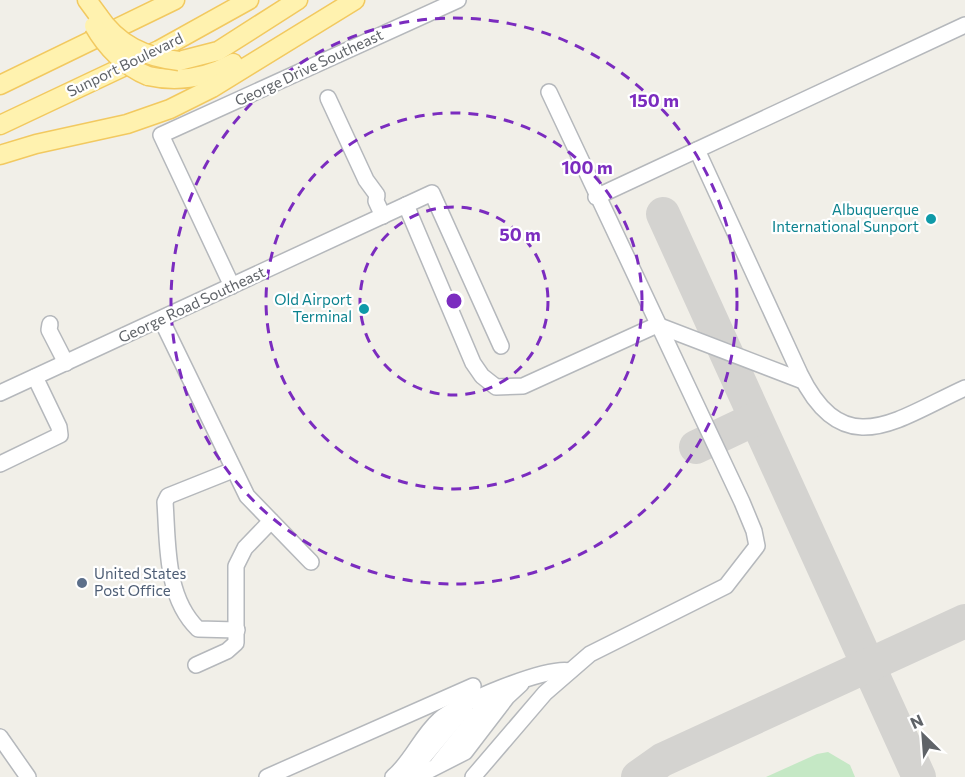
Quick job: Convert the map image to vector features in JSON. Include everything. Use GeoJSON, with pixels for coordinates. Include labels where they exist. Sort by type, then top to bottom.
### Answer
{"type":"FeatureCollection","features":[{"type":"Feature","properties":{"kind":"main road"},"geometry":{"type":"LineString","coordinates":[[0,85],[175,0]]}},
{"type":"Feature","properties":{"kind":"main road","name":"Sunport Boulevard"},"geometry":{"type":"LineString","coordinates":[[0,125],[159,50],[249,0]]}},
{"type":"Feature","properties":{"kind":"main road"},"geometry":{"type":"LineString","coordinates":[[92,11],[112,33],[131,48],[155,58],[179,61],[218,51],[298,0]]}},
{"type":"Feature","properties":{"kind":"main road"},"geometry":{"type":"LineString","coordinates":[[0,155],[36,144],[105,130],[148,117],[191,99],[355,0]]}},
{"type":"Feature","properties":{"kind":"main road"},"geometry":{"type":"LineString","coordinates":[[92,11],[111,50],[148,76],[165,80],[195,78],[244,59],[256,60]]}},
{"type":"Feature","properties":{"kind":"street","name":"George Drive Southeast"},"geometry":{"type":"LineString","coordinates":[[232,286],[161,135],[458,0]]}},
{"type":"Feature","properties":{"kind":"street"},"geometry":{"type":"LineString","coordinates":[[596,197],[965,25]]}},
{"type":"Feature","properties":{"kind":"street"},"geometry":{"type":"LineString","coordinates":[[473,777],[545,693],[590,654],[726,586],[757,546],[754,531],[596,197],[549,92]]}},
{"type":"Feature","properties":{"kind":"street"},"geometry":{"type":"LineString","coordinates":[[328,98],[366,180],[377,195],[376,201],[383,216]]}},
{"type":"Feature","properties":{"kind":"street"},"geometry":{"type":"LineString","coordinates":[[697,150],[803,381],[819,406],[836,420],[854,428],[889,423],[965,388]]}},
{"type":"Feature","properties":{"kind":"street","name":"George Road Southeast"},"geometry":{"type":"LineString","coordinates":[[0,393],[35,377],[64,357],[161,319],[432,193],[501,346]]}},
{"type":"Feature","properties":{"kind":"street"},"geometry":{"type":"LineString","coordinates":[[406,205],[473,363],[482,376],[496,387],[523,386],[657,325],[803,381]]}},
{"type":"Feature","properties":{"kind":"street"},"geometry":{"type":"LineString","coordinates":[[161,319],[247,496],[312,562]]}},
{"type":"Feature","properties":{"kind":"street"},"geometry":{"type":"LineString","coordinates":[[0,464],[60,435],[59,427],[35,377]]}},
{"type":"Feature","properties":{"kind":"street"},"geometry":{"type":"LineString","coordinates":[[234,470],[168,496],[165,502],[171,580],[191,622],[198,629],[237,630]]}},
{"type":"Feature","properties":{"kind":"street"},"geometry":{"type":"LineString","coordinates":[[196,665],[232,648],[236,643],[234,585],[236,566],[245,548],[271,522]]}},
{"type":"Feature","properties":{"kind":"street"},"geometry":{"type":"LineString","coordinates":[[393,777],[435,724],[446,714],[532,677],[559,669],[570,671]]}},
{"type":"Feature","properties":{"kind":"street"},"geometry":{"type":"LineString","coordinates":[[422,774],[465,752],[507,697],[532,677]]}},
{"type":"Feature","properties":{"kind":"street"},"geometry":{"type":"LineString","coordinates":[[267,777],[473,686]]}},
{"type":"Feature","properties":{"kind":"street"},"geometry":{"type":"LineString","coordinates":[[422,774],[447,755],[480,710],[502,688]]}},
{"type":"Feature","properties":{"kind":"street"},"geometry":{"type":"LineString","coordinates":[[407,777],[472,702]]}},
{"type":"Feature","properties":{"kind":"street"},"geometry":{"type":"LineString","coordinates":[[0,736],[28,777]]}},
{"type":"Feature","properties":{"kind":"green space"},"geometry":{"type":"Polygon","coordinates":[[[828,752],[850,765],[855,777],[766,777],[817,754],[828,752]]]}},
{"type":"Feature","properties":{"kind":"taxiway"},"geometry":{"type":"LineString","coordinates":[[663,214],[919,777]]}},
{"type":"Feature","properties":{"kind":"taxiway"},"geometry":{"type":"LineString","coordinates":[[696,447],[755,419]]}},
{"type":"Feature","properties":{"kind":"taxiway"},"geometry":{"type":"LineString","coordinates":[[638,777],[662,760],[965,621]]}},
{"type":"Feature","properties":{"kind":"place","name":"Albuquerque International Sunport"},"geometry":{"type":"Point","coordinates":[931,219]}},
{"type":"Feature","properties":{"kind":"place","name":"Old Airport Terminal"},"geometry":{"type":"Point","coordinates":[364,309]}},
{"type":"Feature","properties":{"kind":"place","name":"United States Post Office"},"geometry":{"type":"Point","coordinates":[82,583]}}]}
